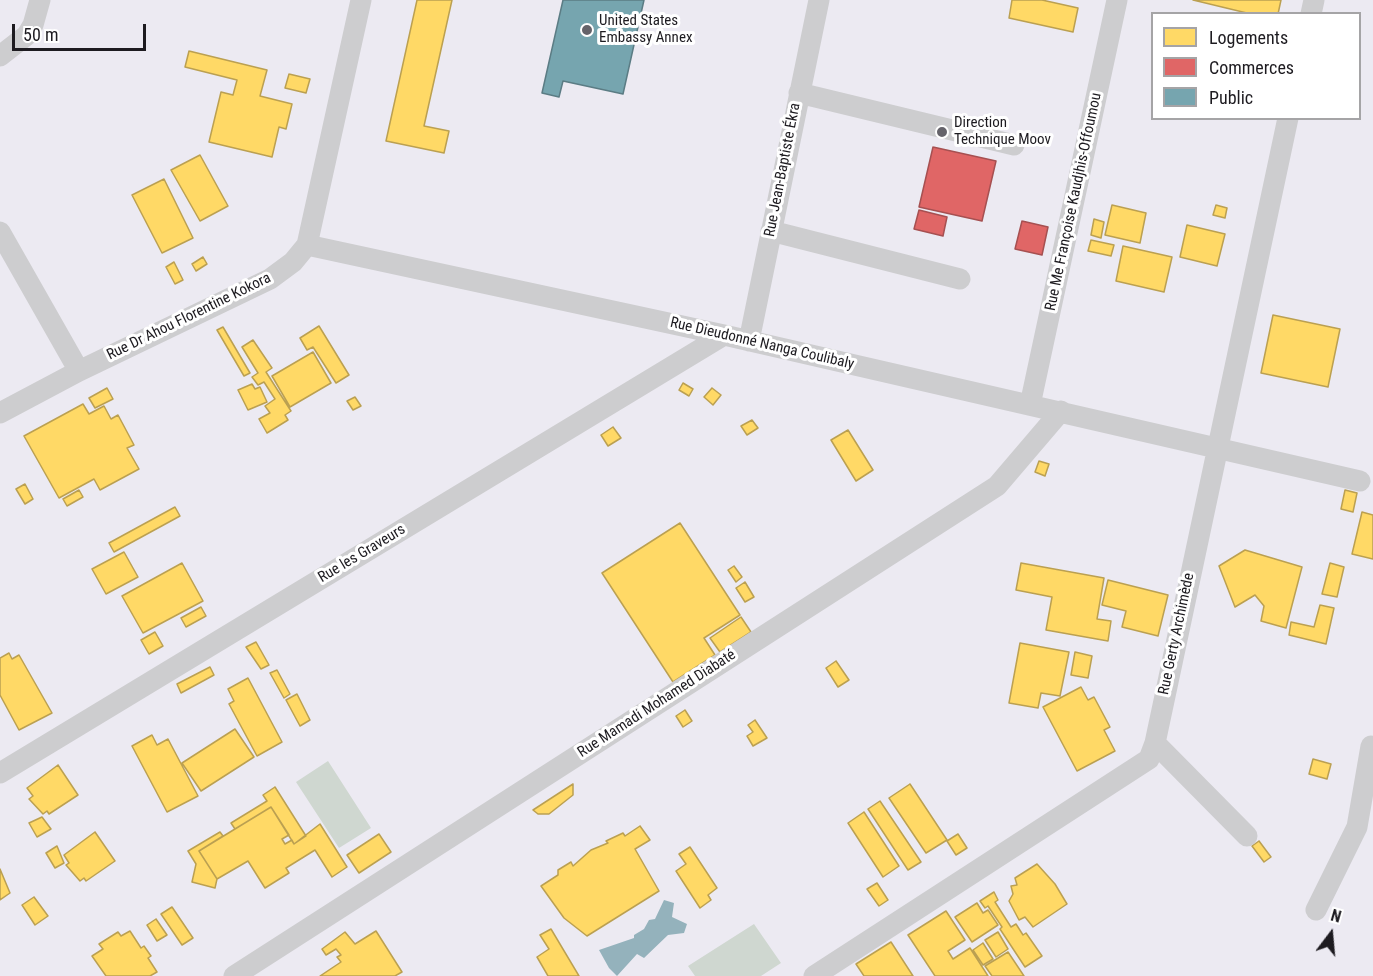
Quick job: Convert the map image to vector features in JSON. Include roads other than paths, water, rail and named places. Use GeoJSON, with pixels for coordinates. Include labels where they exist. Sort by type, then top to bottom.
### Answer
{"type":"FeatureCollection","features":[{"type":"Feature","properties":{"kind":"street"},"geometry":{"type":"LineString","coordinates":[[0,56],[27,35],[33,25],[40,0]]}},
{"type":"Feature","properties":{"kind":"street"},"geometry":{"type":"LineString","coordinates":[[307,245],[361,0]]}},
{"type":"Feature","properties":{"kind":"street","name":"Rue Jean-Baptiste Ékra"},"geometry":{"type":"LineString","coordinates":[[749,341],[819,0]]}},
{"type":"Feature","properties":{"kind":"street","name":"Rue Me Françoise Kaudjhis-Offoumou"},"geometry":{"type":"LineString","coordinates":[[1030,405],[1117,0]]}},
{"type":"Feature","properties":{"kind":"street"},"geometry":{"type":"LineString","coordinates":[[799,93],[1014,146]]}},
{"type":"Feature","properties":{"kind":"street","name":"Rue Gerty Archimède"},"geometry":{"type":"LineString","coordinates":[[814,976],[1149,759],[1155,743],[1216,447],[1288,120]]}},
{"type":"Feature","properties":{"kind":"street"},"geometry":{"type":"LineString","coordinates":[[771,231],[960,279]]}},
{"type":"Feature","properties":{"kind":"street"},"geometry":{"type":"LineString","coordinates":[[0,232],[79,371]]}},
{"type":"Feature","properties":{"kind":"street","name":"Rue Dieudonné Nanga Coulibaly"},"geometry":{"type":"LineString","coordinates":[[307,245],[724,335],[1360,481]]}},
{"type":"Feature","properties":{"kind":"street","name":"Rue Dr Ahou Florentine Kokora"},"geometry":{"type":"LineString","coordinates":[[0,413],[79,371],[270,279],[293,262],[307,245]]}},
{"type":"Feature","properties":{"kind":"street","name":"Rue les Graveurs"},"geometry":{"type":"LineString","coordinates":[[0,773],[724,335]]}},
{"type":"Feature","properties":{"kind":"street","name":"Rue Mamadi Mohamed Diabaté"},"geometry":{"type":"LineString","coordinates":[[234,976],[997,486],[1061,411]]}},
{"type":"Feature","properties":{"kind":"street"},"geometry":{"type":"LineString","coordinates":[[1155,743],[1247,836]]}},
{"type":"Feature","properties":{"kind":"street"},"geometry":{"type":"LineString","coordinates":[[1316,910],[1365,829],[1371,746]]}},
{"type":"Feature","properties":{"kind":"water"},"geometry":{"type":"Polygon","coordinates":[[[664,900],[674,903],[672,917],[687,924],[684,933],[668,935],[644,958],[637,954],[617,976],[609,968],[599,950],[634,938],[634,935],[644,929],[649,920],[655,919],[664,900]]]}},
{"type":"Feature","properties":{"kind":"place","name":"United States Embassy Annex"},"geometry":{"type":"Point","coordinates":[587,30]}},
{"type":"Feature","properties":{"kind":"place","name":"Direction Technique Moov"},"geometry":{"type":"Point","coordinates":[942,132]}}]}
